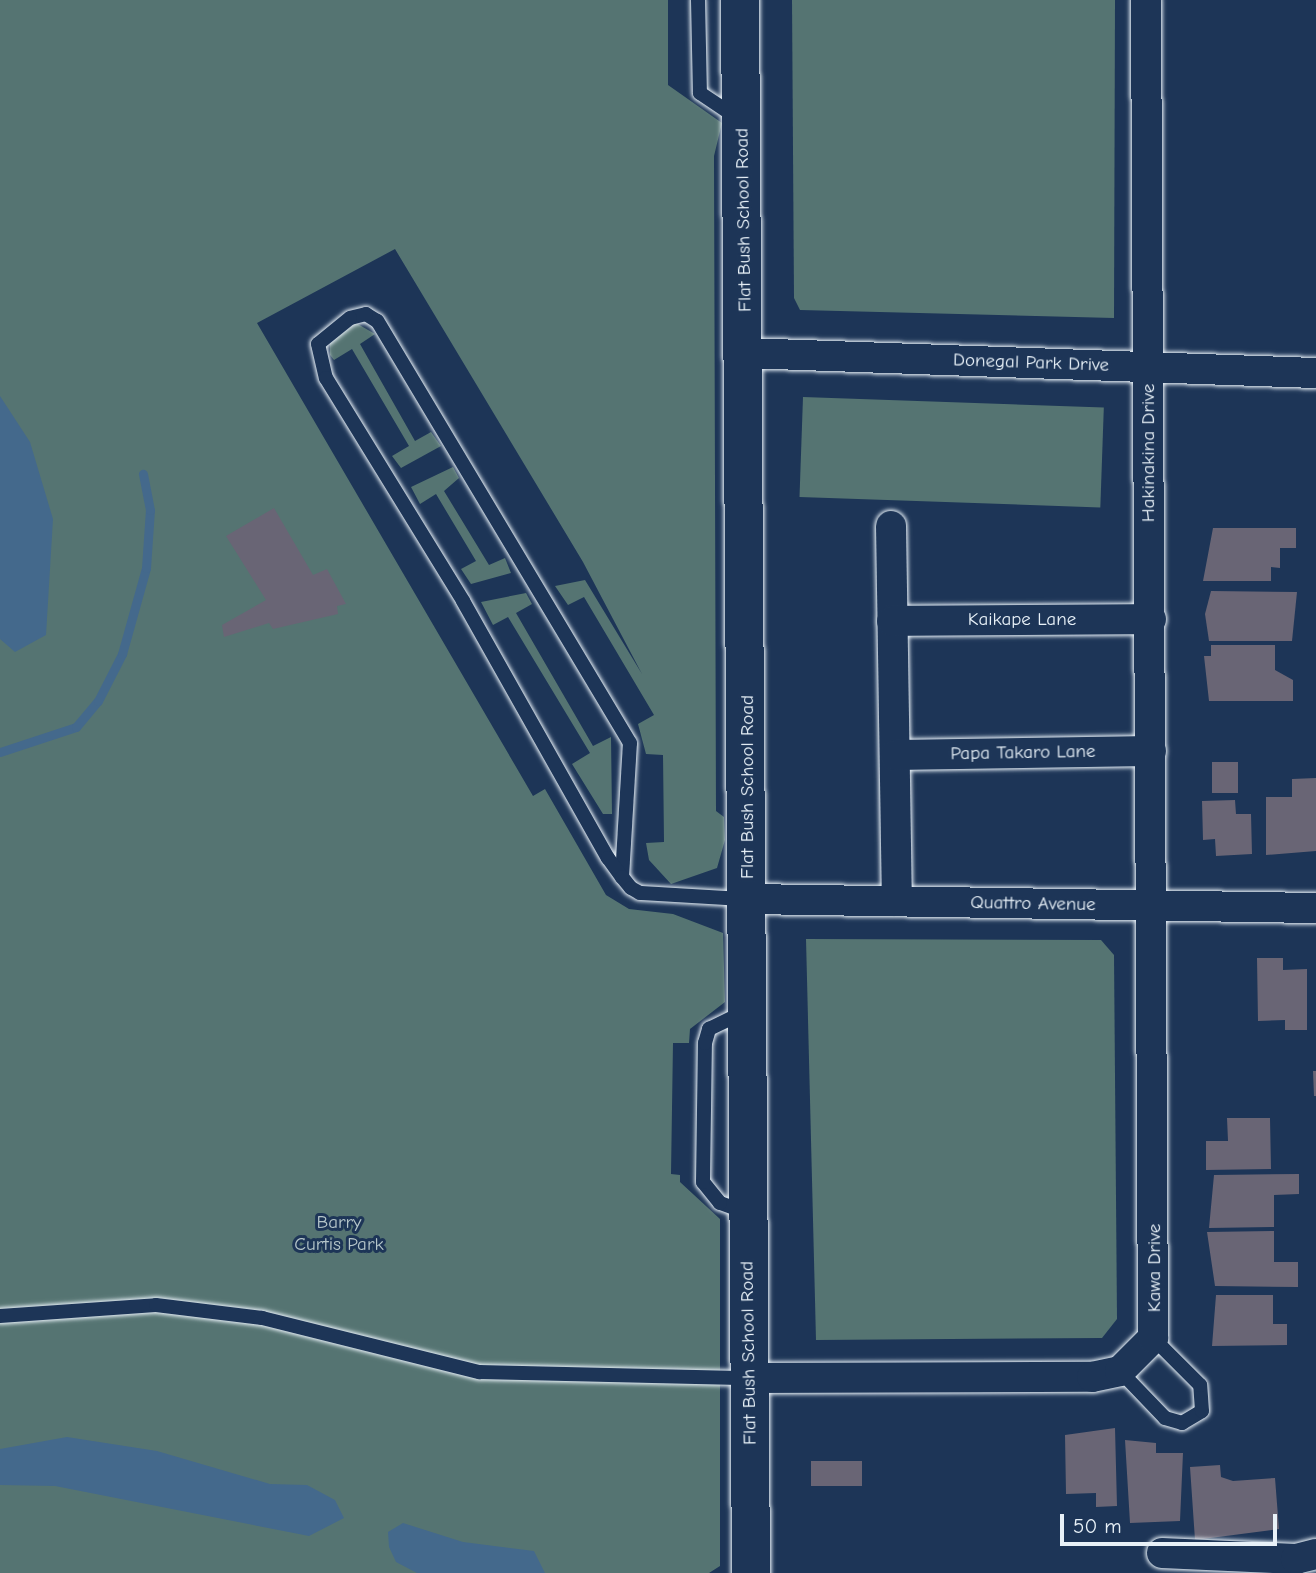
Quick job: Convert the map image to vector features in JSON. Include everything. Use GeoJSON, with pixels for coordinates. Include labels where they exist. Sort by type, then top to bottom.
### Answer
{"type":"FeatureCollection","features":[{"type":"Feature","properties":{"kind":"main road","name":"Flat Bush School Road"},"geometry":{"type":"LineString","coordinates":[[740,0],[750,1009],[747,1213],[751,1573]]}},
{"type":"Feature","properties":{"kind":"street","name":"Hakinakina Drive"},"geometry":{"type":"LineString","coordinates":[[1146,0],[1150,367],[1150,906]]}},
{"type":"Feature","properties":{"kind":"street","name":"Donegal Park Drive"},"geometry":{"type":"LineString","coordinates":[[745,353],[1316,373]]}},
{"type":"Feature","properties":{"kind":"street"},"geometry":{"type":"LineString","coordinates":[[891,526],[897,901]]}},
{"type":"Feature","properties":{"kind":"street","name":"Kaikape Lane"},"geometry":{"type":"LineString","coordinates":[[892,621],[1151,620]]}},
{"type":"Feature","properties":{"kind":"street","name":"Papa Takaro Lane"},"geometry":{"type":"LineString","coordinates":[[895,755],[1151,751]]}},
{"type":"Feature","properties":{"kind":"street","name":"Quattro Avenue"},"geometry":{"type":"LineString","coordinates":[[749,899],[1316,908]]}},
{"type":"Feature","properties":{"kind":"street","name":"Kawa Drive"},"geometry":{"type":"LineString","coordinates":[[1120,1371],[1153,1338],[1150,906]]}},
{"type":"Feature","properties":{"kind":"street"},"geometry":{"type":"LineString","coordinates":[[750,1378],[1120,1371]]}},
{"type":"Feature","properties":{"kind":"street"},"geometry":{"type":"LineString","coordinates":[[1161,1553],[1296,1559],[1316,1553]]}},
{"type":"Feature","properties":{"kind":"lane"},"geometry":{"type":"LineString","coordinates":[[698,0],[701,93],[743,121]]}},
{"type":"Feature","properties":{"kind":"lane"},"geometry":{"type":"LineString","coordinates":[[622,877],[630,743],[377,321],[366,314],[349,318],[318,344],[326,378],[622,877],[631,888],[659,898],[749,899]]}},
{"type":"Feature","properties":{"kind":"lane"},"geometry":{"type":"LineString","coordinates":[[0,1316],[156,1305],[262,1318],[480,1372],[750,1378]]}},
{"type":"Feature","properties":{"kind":"lane"},"geometry":{"type":"LineString","coordinates":[[1120,1371],[1165,1418],[1182,1423],[1202,1412],[1200,1385],[1153,1338]]}},
{"type":"Feature","properties":{"kind":"green space","name":"Barry Curtis Park"},"geometry":{"type":"Polygon","coordinates":[[[0,0],[668,0],[668,85],[722,123],[714,156],[716,811],[724,817],[725,840],[717,868],[671,884],[649,860],[646,843],[664,842],[663,755],[646,754],[638,724],[654,715],[584,597],[568,605],[555,586],[585,580],[642,674],[583,562],[395,249],[257,323],[533,796],[545,789],[606,895],[629,909],[673,914],[723,933],[725,1002],[690,1029],[689,1043],[673,1043],[671,1174],[680,1175],[680,1182],[720,1219],[720,1566],[709,1573],[0,1573],[0,0]]]}},
{"type":"Feature","properties":{"kind":"green space"},"geometry":{"type":"Polygon","coordinates":[[[792,0],[1115,0],[1114,318],[800,310],[794,298],[792,0]]]}},
{"type":"Feature","properties":{"kind":"green space"},"geometry":{"type":"Polygon","coordinates":[[[356,323],[375,334],[360,344],[415,441],[431,432],[441,446],[401,468],[392,456],[409,446],[352,349],[334,360],[330,355],[330,343],[356,323]]]}},
{"type":"Feature","properties":{"kind":"green space"},"geometry":{"type":"Polygon","coordinates":[[[803,397],[1104,408],[1100,507],[800,497],[803,397]]]}},
{"type":"Feature","properties":{"kind":"green space"},"geometry":{"type":"Polygon","coordinates":[[[453,467],[459,478],[444,491],[489,565],[505,558],[511,573],[471,584],[461,569],[476,561],[436,494],[420,504],[411,487],[453,467]]]}},
{"type":"Feature","properties":{"kind":"green space"},"geometry":{"type":"Polygon","coordinates":[[[526,593],[532,604],[516,613],[593,746],[611,737],[612,814],[603,814],[572,764],[590,753],[508,617],[493,625],[481,602],[526,593]]]}},
{"type":"Feature","properties":{"kind":"green space"},"geometry":{"type":"Polygon","coordinates":[[[806,939],[1101,940],[1114,955],[1117,1319],[1102,1338],[816,1340],[806,939]]]}},
{"type":"Feature","properties":{"kind":"water"},"geometry":{"type":"Polygon","coordinates":[[[0,396],[30,442],[53,519],[46,635],[15,652],[0,639],[0,396]]]}},
{"type":"Feature","properties":{"kind":"water"},"geometry":{"type":"Polygon","coordinates":[[[67,1437],[157,1451],[270,1484],[307,1485],[335,1500],[344,1518],[309,1536],[55,1486],[0,1485],[0,1449],[67,1437]]]}},
{"type":"Feature","properties":{"kind":"water"},"geometry":{"type":"Polygon","coordinates":[[[403,1523],[463,1542],[534,1551],[545,1573],[417,1573],[396,1562],[389,1547],[388,1532],[403,1523]]]}},
{"type":"Feature","properties":{"kind":"building"},"geometry":{"type":"Polygon","coordinates":[[[274,508],[313,575],[327,569],[346,604],[337,606],[338,614],[273,629],[269,623],[224,637],[222,625],[266,600],[226,536],[274,508]]]}},
{"type":"Feature","properties":{"kind":"building"},"geometry":{"type":"Polygon","coordinates":[[[1213,528],[1296,528],[1296,548],[1280,548],[1280,568],[1271,567],[1271,581],[1203,581],[1213,528]]]}},
{"type":"Feature","properties":{"kind":"building"},"geometry":{"type":"Polygon","coordinates":[[[1211,591],[1297,592],[1292,641],[1209,641],[1205,614],[1211,591]]]}},
{"type":"Feature","properties":{"kind":"building"},"geometry":{"type":"Polygon","coordinates":[[[1211,645],[1275,645],[1275,670],[1293,680],[1293,701],[1209,701],[1204,656],[1211,656],[1211,645]]]}},
{"type":"Feature","properties":{"kind":"building"},"geometry":{"type":"Polygon","coordinates":[[[1212,762],[1238,762],[1238,793],[1212,793],[1212,762]]]}},
{"type":"Feature","properties":{"kind":"building"},"geometry":{"type":"Polygon","coordinates":[[[1316,778],[1316,851],[1266,855],[1266,797],[1292,797],[1292,779],[1316,778]]]}},
{"type":"Feature","properties":{"kind":"building"},"geometry":{"type":"Polygon","coordinates":[[[1235,800],[1236,814],[1251,814],[1252,854],[1216,856],[1215,839],[1203,840],[1202,801],[1235,800]]]}},
{"type":"Feature","properties":{"kind":"building"},"geometry":{"type":"Polygon","coordinates":[[[1257,958],[1283,958],[1283,970],[1307,969],[1307,1030],[1285,1030],[1285,1020],[1258,1021],[1257,958]]]}},
{"type":"Feature","properties":{"kind":"building"},"geometry":{"type":"Polygon","coordinates":[[[1313,1071],[1316,1071],[1316,1096],[1314,1096],[1313,1071]]]}},
{"type":"Feature","properties":{"kind":"building"},"geometry":{"type":"Polygon","coordinates":[[[1227,1118],[1270,1118],[1271,1169],[1206,1170],[1206,1141],[1228,1141],[1227,1118]]]}},
{"type":"Feature","properties":{"kind":"building"},"geometry":{"type":"Polygon","coordinates":[[[1299,1174],[1299,1194],[1274,1195],[1274,1227],[1209,1228],[1214,1175],[1299,1174]]]}},
{"type":"Feature","properties":{"kind":"building"},"geometry":{"type":"Polygon","coordinates":[[[1274,1231],[1274,1262],[1298,1262],[1298,1287],[1215,1286],[1207,1232],[1274,1231]]]}},
{"type":"Feature","properties":{"kind":"building"},"geometry":{"type":"Polygon","coordinates":[[[1216,1295],[1273,1295],[1273,1324],[1287,1324],[1287,1345],[1212,1346],[1216,1295]]]}},
{"type":"Feature","properties":{"kind":"building"},"geometry":{"type":"Polygon","coordinates":[[[1115,1428],[1117,1506],[1096,1507],[1096,1493],[1066,1494],[1065,1435],[1115,1428]]]}},
{"type":"Feature","properties":{"kind":"building"},"geometry":{"type":"Polygon","coordinates":[[[1125,1440],[1156,1443],[1156,1453],[1183,1453],[1180,1521],[1130,1523],[1125,1440]]]}},
{"type":"Feature","properties":{"kind":"building"},"geometry":{"type":"Polygon","coordinates":[[[811,1461],[862,1461],[862,1486],[811,1486],[811,1461]]]}},
{"type":"Feature","properties":{"kind":"building"},"geometry":{"type":"Polygon","coordinates":[[[1220,1465],[1221,1477],[1233,1481],[1275,1478],[1279,1529],[1195,1540],[1190,1467],[1220,1465]]]}},
{"type":"Feature","properties":{"kind":"waterway"},"geometry":{"type":"LineString","coordinates":[[0,752],[76,727],[98,701],[122,654],[146,568],[150,510],[143,474]]}}]}
